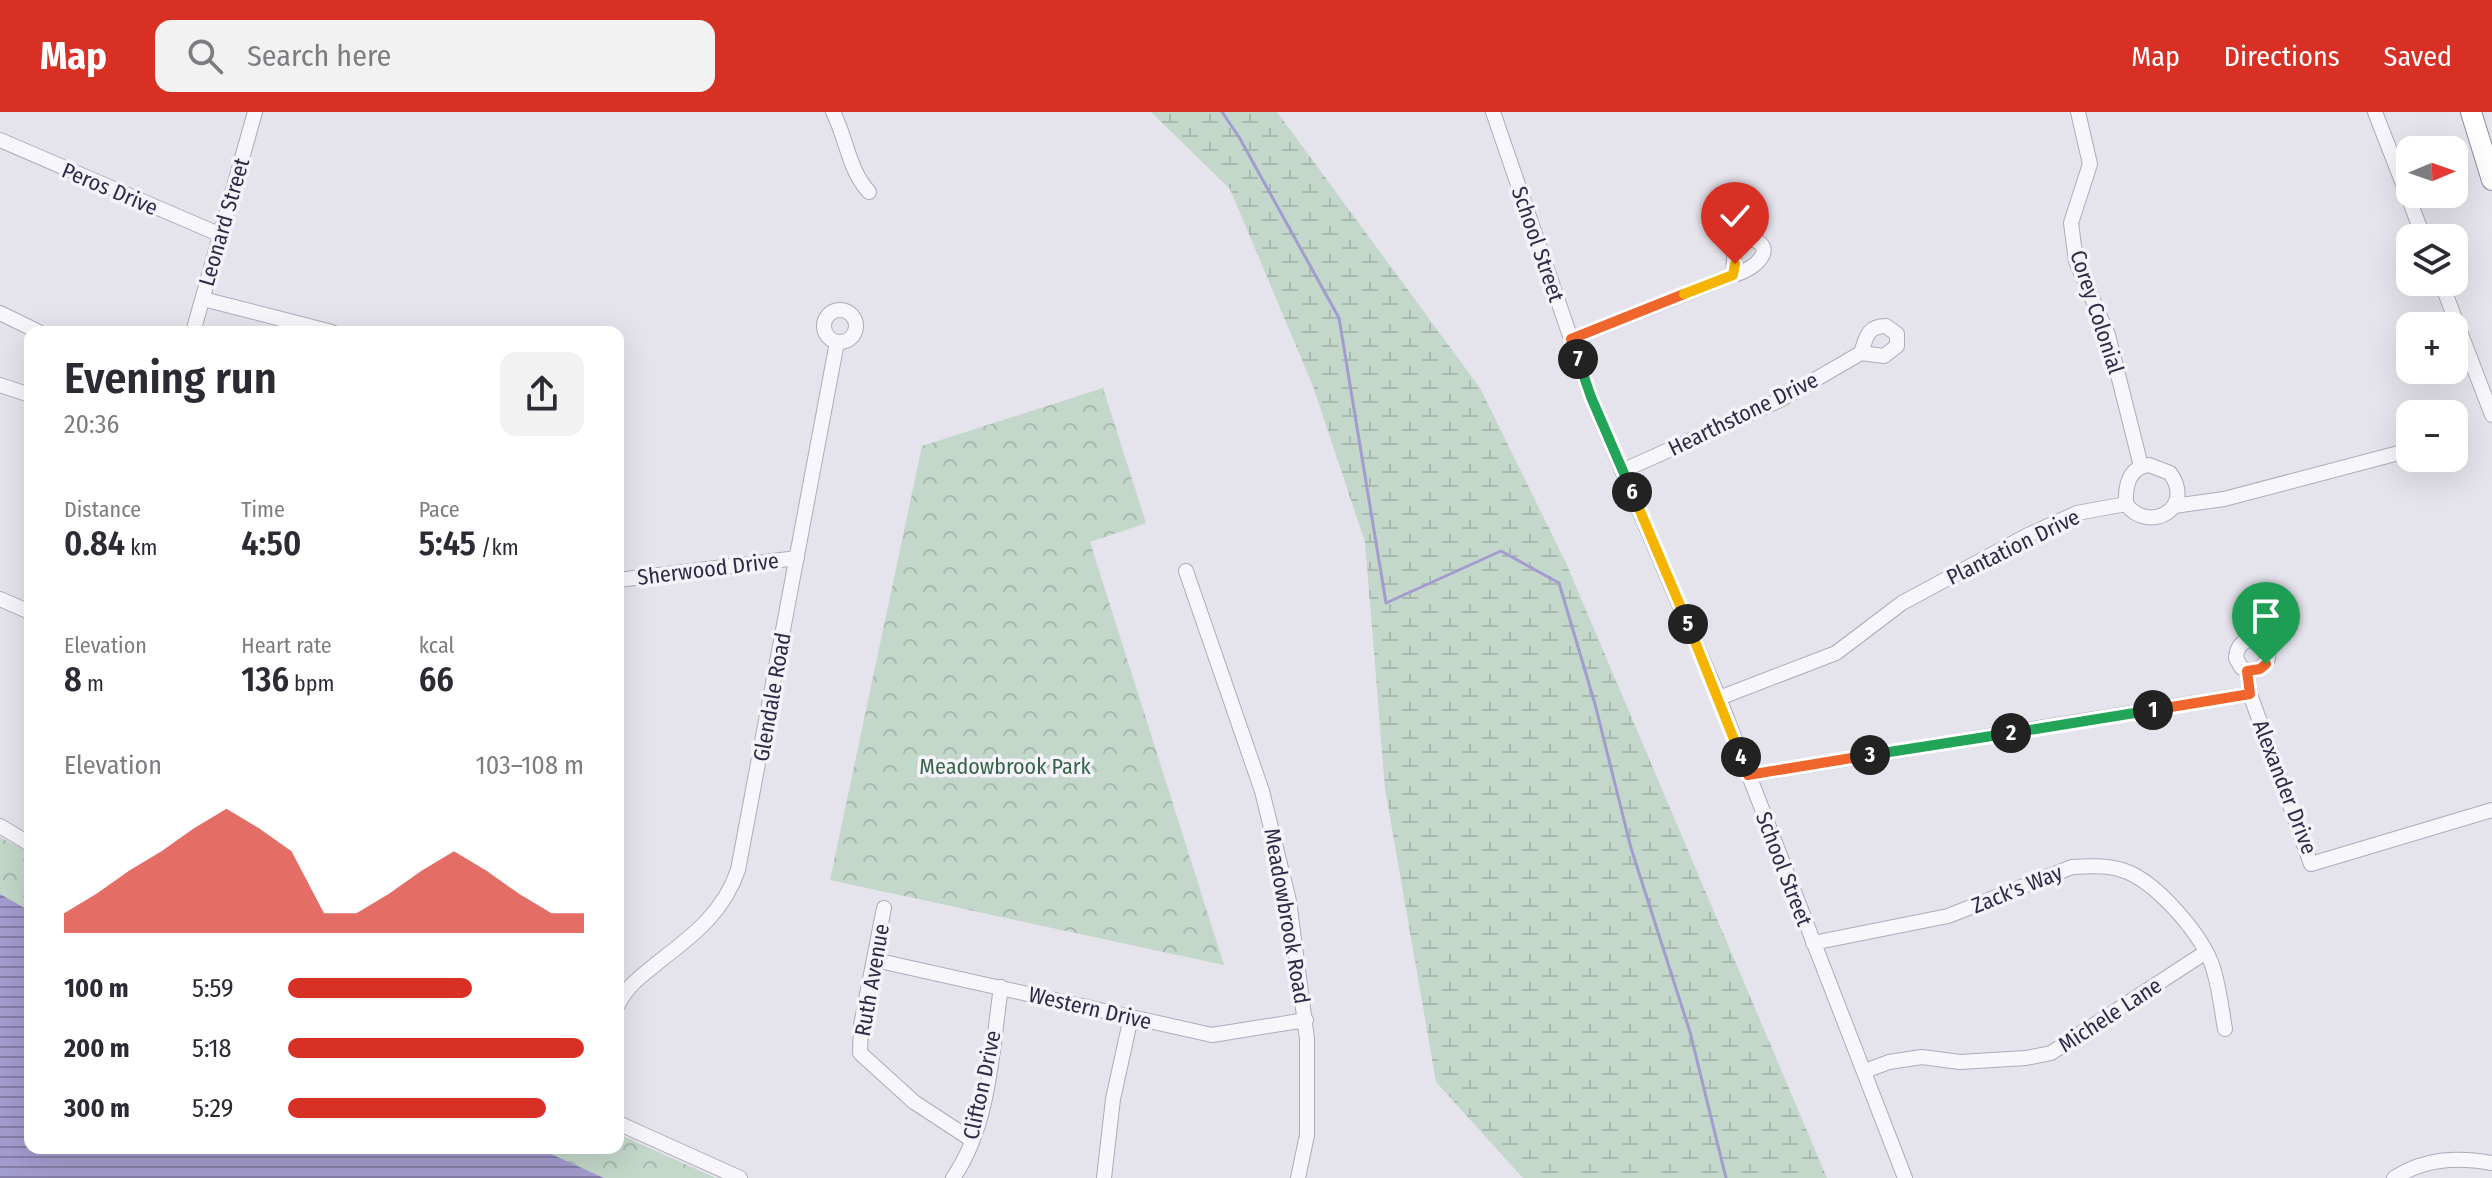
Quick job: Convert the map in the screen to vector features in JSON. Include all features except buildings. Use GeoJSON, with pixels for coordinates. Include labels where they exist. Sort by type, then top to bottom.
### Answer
{"type":"FeatureCollection","features":[{"type":"Feature","properties":{"kind":"highway"},"geometry":{"type":"LineString","coordinates":[[2471,112],[2492,180]]}},
{"type":"Feature","properties":{"kind":"street","name":"Leonard Street"},"geometry":{"type":"LineString","coordinates":[[195,326],[255,112]]}},
{"type":"Feature","properties":{"kind":"street"},"geometry":{"type":"LineString","coordinates":[[833,112],[858,181],[869,192]]}},
{"type":"Feature","properties":{"kind":"street","name":"School Street"},"geometry":{"type":"LineString","coordinates":[[1493,112],[1591,397],[1719,698],[1905,1178]]}},
{"type":"Feature","properties":{"kind":"street","name":"Corey Colonial"},"geometry":{"type":"LineString","coordinates":[[2078,112],[2090,164],[2071,223],[2076,261],[2108,335],[2141,466]]}},
{"type":"Feature","properties":{"kind":"street"},"geometry":{"type":"LineString","coordinates":[[2375,112],[2419,224]]}},
{"type":"Feature","properties":{"kind":"street","name":"Peros Drive"},"geometry":{"type":"LineString","coordinates":[[0,140],[221,235]]}},
{"type":"Feature","properties":{"kind":"street"},"geometry":{"type":"LineString","coordinates":[[1571,339],[1733,275]]}},
{"type":"Feature","properties":{"kind":"street"},"geometry":{"type":"LineString","coordinates":[[2446,296],[2492,415]]}},
{"type":"Feature","properties":{"kind":"street"},"geometry":{"type":"LineString","coordinates":[[203,299],[309,326]]}},
{"type":"Feature","properties":{"kind":"street"},"geometry":{"type":"LineString","coordinates":[[0,313],[27,326]]}},
{"type":"Feature","properties":{"kind":"street","name":"Glendale Road"},"geometry":{"type":"LineString","coordinates":[[624,993],[701,929],[720,908],[734,884],[745,844],[837,342]]}},
{"type":"Feature","properties":{"kind":"street","name":"Hearthstone Drive"},"geometry":{"type":"LineString","coordinates":[[1622,471],[1780,400],[1861,353]]}},
{"type":"Feature","properties":{"kind":"street"},"geometry":{"type":"LineString","coordinates":[[0,385],[24,393]]}},
{"type":"Feature","properties":{"kind":"street"},"geometry":{"type":"LineString","coordinates":[[2174,506],[2224,499],[2396,454]]}},
{"type":"Feature","properties":{"kind":"street"},"geometry":{"type":"LineString","coordinates":[[2141,466],[2157,467],[2170,473],[2179,490],[2174,506],[2165,514],[2151,518],[2137,514],[2126,504],[2128,480],[2141,466]]}},
{"type":"Feature","properties":{"kind":"street","name":"Plantation Drive"},"geometry":{"type":"LineString","coordinates":[[1719,698],[1836,653],[1902,603],[2028,535],[2077,513],[2126,504]]}},
{"type":"Feature","properties":{"kind":"street","name":"Sherwood Drive"},"geometry":{"type":"LineString","coordinates":[[624,579],[797,558]]}},
{"type":"Feature","properties":{"kind":"street","name":"Meadowbrook Road"},"geometry":{"type":"LineString","coordinates":[[1186,571],[1249,753],[1275,837],[1289,901],[1306,1020],[1308,1117],[1298,1178]]}},
{"type":"Feature","properties":{"kind":"street"},"geometry":{"type":"LineString","coordinates":[[0,599],[24,609]]}},
{"type":"Feature","properties":{"kind":"street","name":"Alexander Drive"},"geometry":{"type":"LineString","coordinates":[[2247,671],[2250,694],[2311,864],[2492,810]]}},
{"type":"Feature","properties":{"kind":"street"},"geometry":{"type":"LineString","coordinates":[[1748,775],[2250,694]]}},
{"type":"Feature","properties":{"kind":"street"},"geometry":{"type":"LineString","coordinates":[[0,826],[24,840]]}},
{"type":"Feature","properties":{"kind":"street","name":"Zack's Way"},"geometry":{"type":"LineString","coordinates":[[1813,943],[1948,916],[2072,867],[2124,870],[2150,886],[2197,935],[2216,978],[2225,1029]]}},
{"type":"Feature","properties":{"kind":"street","name":"Ruth Avenue"},"geometry":{"type":"LineString","coordinates":[[884,908],[861,1025],[860,1053],[914,1102],[972,1140]]}},
{"type":"Feature","properties":{"kind":"street","name":"Michele Lane"},"geometry":{"type":"LineString","coordinates":[[1865,1071],[1889,1062],[1922,1057],[1960,1062],[2026,1058],[2051,1053],[2206,952]]}},
{"type":"Feature","properties":{"kind":"street","name":"Western Drive"},"geometry":{"type":"LineString","coordinates":[[875,960],[1212,1035],[1306,1020]]}},
{"type":"Feature","properties":{"kind":"street","name":"Clifton Drive"},"geometry":{"type":"LineString","coordinates":[[953,1178],[972,1140],[989,1068],[1001,987]]}},
{"type":"Feature","properties":{"kind":"street"},"geometry":{"type":"LineString","coordinates":[[1104,1178],[1113,1099],[1131,1017]]}},
{"type":"Feature","properties":{"kind":"street"},"geometry":{"type":"LineString","coordinates":[[624,1126],[740,1178]]}},
{"type":"Feature","properties":{"kind":"street"},"geometry":{"type":"LineString","coordinates":[[2394,1178],[2419,1165],[2439,1160],[2465,1159],[2492,1163]]}},
{"type":"Feature","properties":{"kind":"green space"},"geometry":{"type":"Polygon","coordinates":[[[1151,112],[1277,112],[1480,388],[1566,563],[1827,1178],[1523,1178],[1436,1082],[1385,788],[1365,542],[1313,386],[1230,189],[1151,112]]]}},
{"type":"Feature","properties":{"kind":"green space","name":"Meadowbrook Park"},"geometry":{"type":"Polygon","coordinates":[[[1103,388],[1146,523],[1090,542],[1224,965],[830,880],[922,446],[1103,388]]]}},
{"type":"Feature","properties":{"kind":"green space"},"geometry":{"type":"Polygon","coordinates":[[[0,837],[24,850],[24,908],[0,894],[0,837]]]}},
{"type":"Feature","properties":{"kind":"green space"},"geometry":{"type":"Polygon","coordinates":[[[624,1137],[716,1178],[604,1178],[551,1154],[624,1154],[624,1137]]]}},
{"type":"Feature","properties":{"kind":"shaded area"},"geometry":{"type":"Polygon","coordinates":[[[0,894],[24,908],[24,1154],[551,1154],[604,1178],[0,1178],[0,894]]]}},
{"type":"Feature","properties":{"kind":"waterway"},"geometry":{"type":"LineString","coordinates":[[1222,112],[1239,137],[1339,318],[1386,603],[1501,551],[1559,583],[1595,704],[1631,848],[1690,1032],[1726,1178]]}},
{"type":"Feature","properties":{"kind":"route"},"geometry":{"type":"LineString","coordinates":[[1735,264],[1733,275],[1571,339],[1591,397],[1719,698],[1748,775],[2250,694],[2247,671],[2252,672],[2266,664]]}}]}
